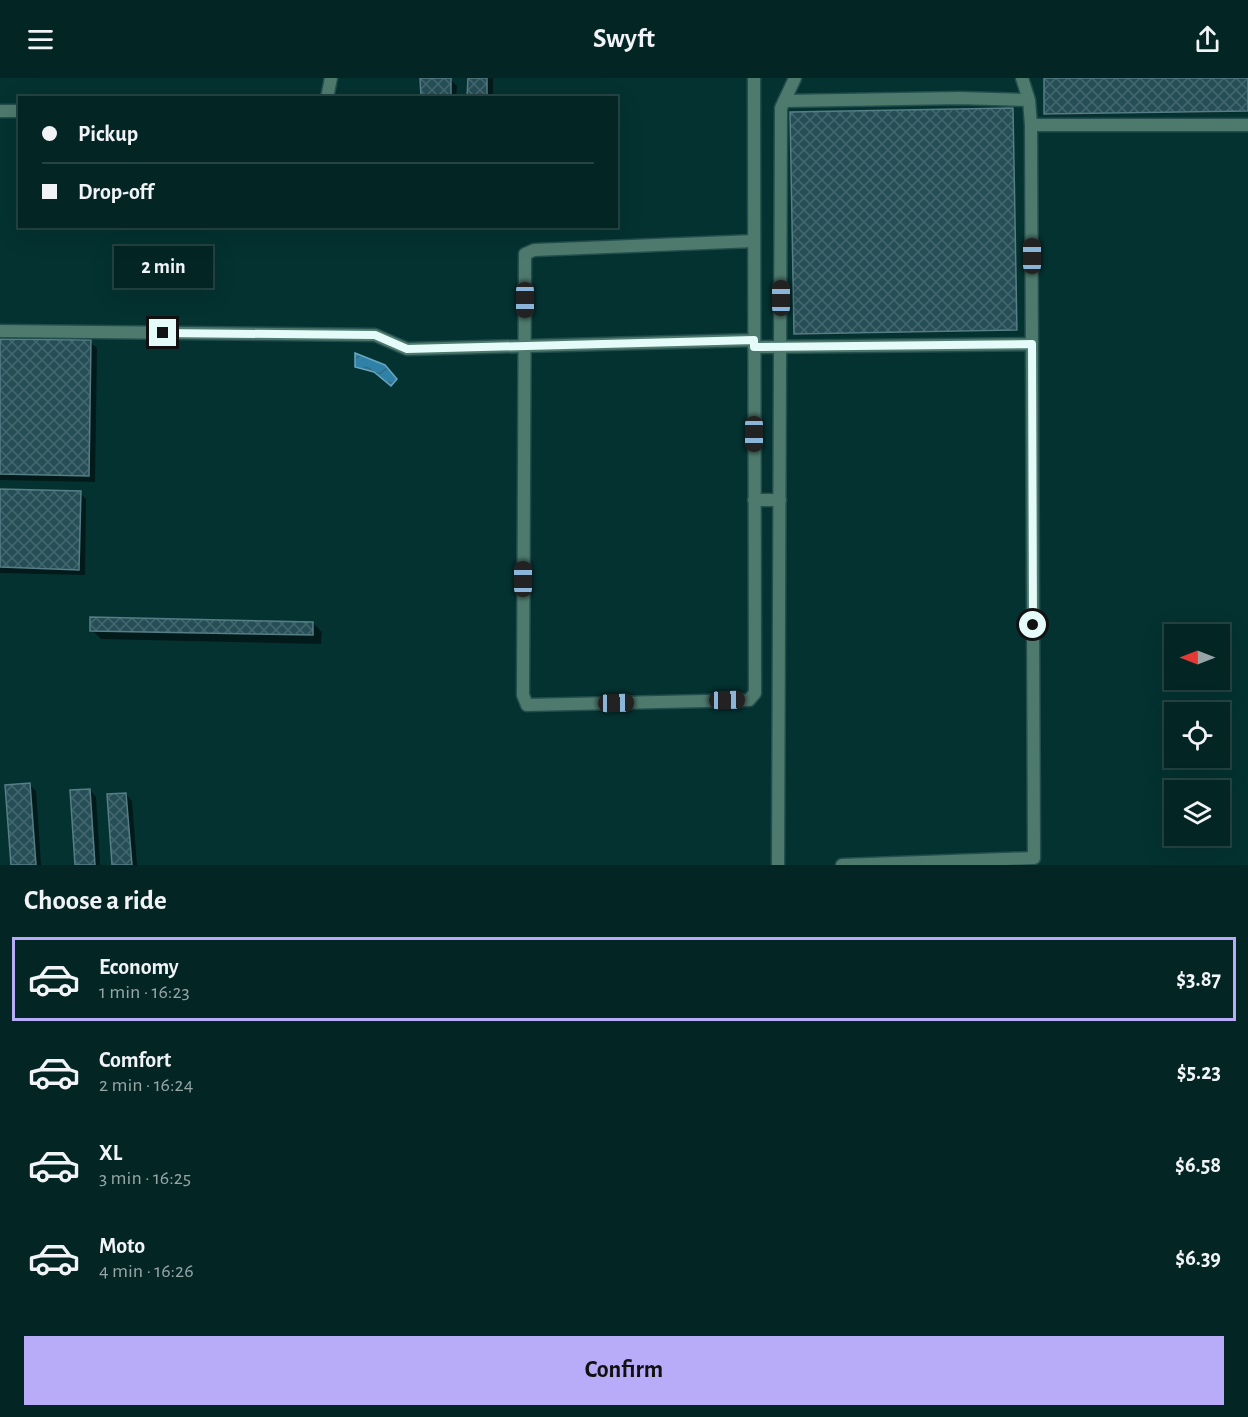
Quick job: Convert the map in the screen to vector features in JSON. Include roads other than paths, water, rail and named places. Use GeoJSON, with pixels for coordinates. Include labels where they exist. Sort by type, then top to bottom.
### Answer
{"type":"FeatureCollection","features":[{"type":"Feature","properties":{"kind":"street"},"geometry":{"type":"LineString","coordinates":[[327,96],[331,78]]}},
{"type":"Feature","properties":{"kind":"street"},"geometry":{"type":"LineString","coordinates":[[754,78],[755,693],[749,700],[527,705],[523,695],[527,251],[754,241]]}},
{"type":"Feature","properties":{"kind":"street"},"geometry":{"type":"LineString","coordinates":[[778,865],[781,108],[795,78]]}},
{"type":"Feature","properties":{"kind":"street"},"geometry":{"type":"LineString","coordinates":[[842,865],[1034,858],[1031,125],[1029,100],[1022,78]]}},
{"type":"Feature","properties":{"kind":"street"},"geometry":{"type":"LineString","coordinates":[[784,101],[947,98],[1029,100]]}},
{"type":"Feature","properties":{"kind":"street"},"geometry":{"type":"LineString","coordinates":[[0,111],[18,111]]}},
{"type":"Feature","properties":{"kind":"street"},"geometry":{"type":"LineString","coordinates":[[1031,125],[1248,125]]}},
{"type":"Feature","properties":{"kind":"street"},"geometry":{"type":"LineString","coordinates":[[0,331],[375,335],[407,349],[754,343],[781,346],[1032,344]]}},
{"type":"Feature","properties":{"kind":"street"},"geometry":{"type":"LineString","coordinates":[[754,500],[780,500]]}},
{"type":"Feature","properties":{"kind":"water"},"geometry":{"type":"Polygon","coordinates":[[[355,353],[385,365],[397,379],[391,386],[374,372],[355,367],[355,353]]]}}]}
